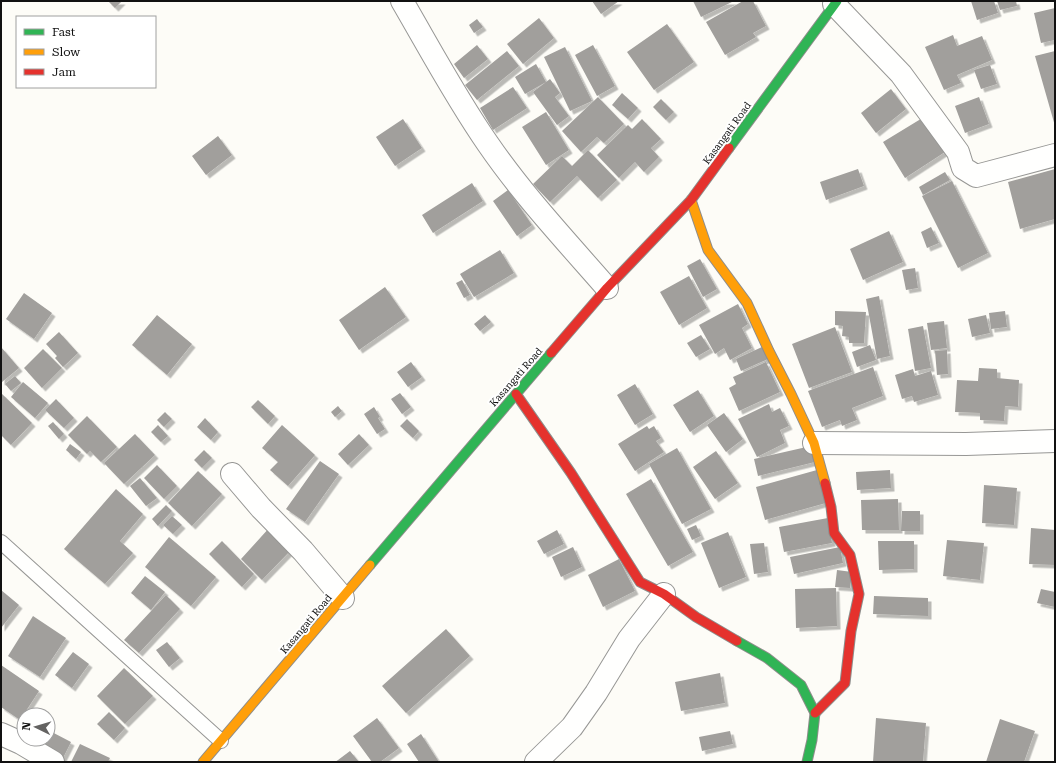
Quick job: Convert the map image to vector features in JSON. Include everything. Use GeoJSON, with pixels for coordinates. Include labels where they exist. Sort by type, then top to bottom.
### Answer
{"type":"FeatureCollection","features":[{"type":"Feature","properties":{"kind":"street"},"geometry":{"type":"LineString","coordinates":[[402,1],[457,98],[488,145],[532,202],[607,288]]}},
{"type":"Feature","properties":{"kind":"street"},"geometry":{"type":"LineString","coordinates":[[836,3],[901,74],[958,152],[963,168],[976,176],[1055,155]]}},
{"type":"Feature","properties":{"kind":"street","name":"Kasangati Road"},"geometry":{"type":"LineString","coordinates":[[203,762],[607,288],[691,200],[836,3]]}},
{"type":"Feature","properties":{"kind":"street"},"geometry":{"type":"LineString","coordinates":[[691,200],[708,250],[747,303],[814,443],[831,507],[834,533],[850,555],[859,594],[851,631],[845,683],[815,713]]}},
{"type":"Feature","properties":{"kind":"street"},"geometry":{"type":"LineString","coordinates":[[516,394],[570,473],[640,582],[664,594],[696,617],[767,658],[801,685],[815,713],[812,740],[807,762]]}},
{"type":"Feature","properties":{"kind":"street"},"geometry":{"type":"LineString","coordinates":[[814,443],[966,444],[1055,441]]}},
{"type":"Feature","properties":{"kind":"street"},"geometry":{"type":"LineString","coordinates":[[232,474],[261,508],[303,551],[343,598]]}},
{"type":"Feature","properties":{"kind":"street"},"geometry":{"type":"LineString","coordinates":[[536,762],[572,727],[596,694],[629,639],[664,594]]}},
{"type":"Feature","properties":{"kind":"street"},"geometry":{"type":"LineString","coordinates":[[1,734],[21,743],[53,762]]}},
{"type":"Feature","properties":{"kind":"lane"},"geometry":{"type":"LineString","coordinates":[[1,542],[221,741]]}},
{"type":"Feature","properties":{"kind":"building"},"geometry":{"type":"Polygon","coordinates":[[[108,1],[122,1],[115,8],[108,1]]]}},
{"type":"Feature","properties":{"kind":"building"},"geometry":{"type":"Polygon","coordinates":[[[592,1],[619,1],[601,14],[592,1]]]}},
{"type":"Feature","properties":{"kind":"building"},"geometry":{"type":"Polygon","coordinates":[[[693,1],[734,1],[701,17],[693,1]]]}},
{"type":"Feature","properties":{"kind":"building"},"geometry":{"type":"Polygon","coordinates":[[[743,1],[753,1],[766,26],[753,33],[756,37],[725,55],[706,22],[743,1]]]}},
{"type":"Feature","properties":{"kind":"building"},"geometry":{"type":"Polygon","coordinates":[[[971,1],[994,1],[998,13],[977,20],[971,1]]]}},
{"type":"Feature","properties":{"kind":"building"},"geometry":{"type":"Polygon","coordinates":[[[997,1],[1016,1],[1017,6],[1000,10],[997,1]]]}},
{"type":"Feature","properties":{"kind":"building"},"geometry":{"type":"Polygon","coordinates":[[[1055,8],[1055,40],[1041,43],[1034,13],[1055,8]]]}},
{"type":"Feature","properties":{"kind":"building"},"geometry":{"type":"Polygon","coordinates":[[[539,18],[554,38],[523,64],[507,44],[539,18]]]}},
{"type":"Feature","properties":{"kind":"building"},"geometry":{"type":"Polygon","coordinates":[[[477,19],[483,27],[474,33],[469,25],[477,19]]]}},
{"type":"Feature","properties":{"kind":"building"},"geometry":{"type":"Polygon","coordinates":[[[667,24],[694,62],[654,90],[627,52],[667,24]]]}},
{"type":"Feature","properties":{"kind":"building"},"geometry":{"type":"Polygon","coordinates":[[[953,35],[957,46],[982,36],[992,60],[957,75],[961,83],[944,90],[925,47],[953,35]]]}},
{"type":"Feature","properties":{"kind":"building"},"geometry":{"type":"Polygon","coordinates":[[[477,45],[488,59],[464,78],[454,64],[477,45]]]}},
{"type":"Feature","properties":{"kind":"building"},"geometry":{"type":"Polygon","coordinates":[[[593,45],[615,86],[597,96],[575,55],[593,45]]]}},
{"type":"Feature","properties":{"kind":"building"},"geometry":{"type":"Polygon","coordinates":[[[565,47],[592,101],[570,111],[544,57],[565,47]]]}},
{"type":"Feature","properties":{"kind":"building"},"geometry":{"type":"Polygon","coordinates":[[[507,51],[519,66],[477,100],[465,85],[507,51]]]}},
{"type":"Feature","properties":{"kind":"building"},"geometry":{"type":"Polygon","coordinates":[[[1055,51],[1055,126],[1035,56],[1055,51]]]}},
{"type":"Feature","properties":{"kind":"building"},"geometry":{"type":"Polygon","coordinates":[[[536,64],[546,82],[525,94],[515,77],[536,64]]]}},
{"type":"Feature","properties":{"kind":"building"},"geometry":{"type":"Polygon","coordinates":[[[990,65],[997,84],[981,89],[974,70],[990,65]]]}},
{"type":"Feature","properties":{"kind":"building"},"geometry":{"type":"Polygon","coordinates":[[[550,79],[560,93],[555,97],[569,116],[557,125],[533,92],[550,79]]]}},
{"type":"Feature","properties":{"kind":"building"},"geometry":{"type":"Polygon","coordinates":[[[513,87],[527,108],[493,130],[480,108],[513,87]]]}},
{"type":"Feature","properties":{"kind":"building"},"geometry":{"type":"Polygon","coordinates":[[[891,89],[906,109],[876,133],[861,113],[891,89]]]}},
{"type":"Feature","properties":{"kind":"building"},"geometry":{"type":"Polygon","coordinates":[[[622,93],[638,108],[628,119],[612,105],[622,93]]]}},
{"type":"Feature","properties":{"kind":"building"},"geometry":{"type":"Polygon","coordinates":[[[598,97],[624,124],[604,143],[597,137],[581,152],[562,131],[598,97]]]}},
{"type":"Feature","properties":{"kind":"building"},"geometry":{"type":"Polygon","coordinates":[[[979,97],[989,124],[965,133],[955,106],[979,97]]]}},
{"type":"Feature","properties":{"kind":"building"},"geometry":{"type":"Polygon","coordinates":[[[661,99],[674,112],[666,120],[653,107],[661,99]]]}},
{"type":"Feature","properties":{"kind":"building"},"geometry":{"type":"Polygon","coordinates":[[[546,112],[569,150],[546,165],[522,127],[546,112]]]}},
{"type":"Feature","properties":{"kind":"building"},"geometry":{"type":"Polygon","coordinates":[[[924,117],[945,152],[905,178],[883,142],[924,117]]]}},
{"type":"Feature","properties":{"kind":"building"},"geometry":{"type":"Polygon","coordinates":[[[403,119],[422,148],[395,166],[376,137],[403,119]]]}},
{"type":"Feature","properties":{"kind":"building"},"geometry":{"type":"Polygon","coordinates":[[[642,119],[661,139],[651,148],[659,157],[644,172],[635,162],[619,178],[597,155],[628,125],[632,129],[642,119]]]}},
{"type":"Feature","properties":{"kind":"building"},"geometry":{"type":"Polygon","coordinates":[[[218,136],[232,155],[206,175],[192,156],[218,136]]]}},
{"type":"Feature","properties":{"kind":"building"},"geometry":{"type":"Polygon","coordinates":[[[588,150],[617,180],[598,198],[577,176],[550,202],[533,184],[562,156],[572,166],[588,150]]]}},
{"type":"Feature","properties":{"kind":"building"},"geometry":{"type":"Polygon","coordinates":[[[858,169],[864,186],[826,200],[820,182],[858,169]]]}},
{"type":"Feature","properties":{"kind":"building"},"geometry":{"type":"Polygon","coordinates":[[[1055,169],[1055,219],[1020,229],[1008,182],[1055,169]]]}},
{"type":"Feature","properties":{"kind":"building"},"geometry":{"type":"Polygon","coordinates":[[[945,172],[950,180],[923,195],[919,187],[945,172]]]}},
{"type":"Feature","properties":{"kind":"building"},"geometry":{"type":"Polygon","coordinates":[[[952,181],[988,253],[958,268],[922,196],[952,181]]]}},
{"type":"Feature","properties":{"kind":"building"},"geometry":{"type":"Polygon","coordinates":[[[472,183],[483,201],[433,233],[422,215],[472,183]]]}},
{"type":"Feature","properties":{"kind":"building"},"geometry":{"type":"Polygon","coordinates":[[[508,190],[532,225],[517,236],[493,201],[508,190]]]}},
{"type":"Feature","properties":{"kind":"building"},"geometry":{"type":"Polygon","coordinates":[[[931,227],[939,243],[927,248],[921,232],[931,227]]]}},
{"type":"Feature","properties":{"kind":"building"},"geometry":{"type":"Polygon","coordinates":[[[889,231],[903,262],[863,280],[850,249],[889,231]]]}},
{"type":"Feature","properties":{"kind":"building"},"geometry":{"type":"Polygon","coordinates":[[[500,250],[514,273],[474,297],[460,274],[500,250]]]}},
{"type":"Feature","properties":{"kind":"building"},"geometry":{"type":"Polygon","coordinates":[[[700,259],[717,289],[703,297],[687,266],[700,259]]]}},
{"type":"Feature","properties":{"kind":"building"},"geometry":{"type":"Polygon","coordinates":[[[915,268],[918,288],[906,290],[902,270],[915,268]]]}},
{"type":"Feature","properties":{"kind":"building"},"geometry":{"type":"Polygon","coordinates":[[[689,276],[707,308],[679,325],[660,292],[689,276]]]}},
{"type":"Feature","properties":{"kind":"building"},"geometry":{"type":"Polygon","coordinates":[[[462,280],[470,295],[464,298],[456,283],[462,280]]]}},
{"type":"Feature","properties":{"kind":"building"},"geometry":{"type":"Polygon","coordinates":[[[385,287],[406,317],[359,350],[339,320],[385,287]]]}},
{"type":"Feature","properties":{"kind":"building"},"geometry":{"type":"Polygon","coordinates":[[[24,293],[52,313],[34,339],[6,319],[24,293]]]}},
{"type":"Feature","properties":{"kind":"building"},"geometry":{"type":"Polygon","coordinates":[[[879,296],[890,356],[877,359],[866,299],[879,296]]]}},
{"type":"Feature","properties":{"kind":"building"},"geometry":{"type":"Polygon","coordinates":[[[738,304],[748,324],[742,328],[752,348],[730,360],[724,348],[715,354],[699,325],[738,304]]]}},
{"type":"Feature","properties":{"kind":"building"},"geometry":{"type":"Polygon","coordinates":[[[835,311],[866,312],[864,343],[849,343],[849,337],[842,336],[843,326],[835,325],[835,311]]]}},
{"type":"Feature","properties":{"kind":"building"},"geometry":{"type":"Polygon","coordinates":[[[1005,311],[1007,327],[991,329],[989,313],[1005,311]]]}},
{"type":"Feature","properties":{"kind":"building"},"geometry":{"type":"Polygon","coordinates":[[[157,315],[192,344],[167,375],[132,345],[157,315]]]}},
{"type":"Feature","properties":{"kind":"building"},"geometry":{"type":"Polygon","coordinates":[[[485,315],[491,322],[480,331],[474,324],[485,315]]]}},
{"type":"Feature","properties":{"kind":"building"},"geometry":{"type":"Polygon","coordinates":[[[986,315],[990,333],[972,337],[968,319],[986,315]]]}},
{"type":"Feature","properties":{"kind":"building"},"geometry":{"type":"Polygon","coordinates":[[[944,321],[947,348],[931,350],[927,323],[944,321]]]}},
{"type":"Feature","properties":{"kind":"building"},"geometry":{"type":"Polygon","coordinates":[[[923,326],[931,368],[915,371],[908,329],[923,326]]]}},
{"type":"Feature","properties":{"kind":"building"},"geometry":{"type":"Polygon","coordinates":[[[835,327],[852,372],[809,388],[792,344],[835,327]]]}},
{"type":"Feature","properties":{"kind":"building"},"geometry":{"type":"Polygon","coordinates":[[[59,332],[78,353],[63,367],[55,358],[57,356],[46,344],[59,332]]]}},
{"type":"Feature","properties":{"kind":"building"},"geometry":{"type":"Polygon","coordinates":[[[701,335],[710,349],[696,357],[687,343],[701,335]]]}},
{"type":"Feature","properties":{"kind":"building"},"geometry":{"type":"Polygon","coordinates":[[[870,345],[876,360],[857,367],[852,352],[870,345]]]}},
{"type":"Feature","properties":{"kind":"building"},"geometry":{"type":"Polygon","coordinates":[[[1,347],[19,368],[2,382],[1,381],[1,347]]]}},
{"type":"Feature","properties":{"kind":"building"},"geometry":{"type":"Polygon","coordinates":[[[762,347],[768,359],[741,371],[736,359],[762,347]]]}},
{"type":"Feature","properties":{"kind":"building"},"geometry":{"type":"Polygon","coordinates":[[[43,349],[62,368],[42,388],[24,368],[43,349]]]}},
{"type":"Feature","properties":{"kind":"building"},"geometry":{"type":"Polygon","coordinates":[[[947,350],[948,374],[937,375],[935,351],[947,350]]]}},
{"type":"Feature","properties":{"kind":"building"},"geometry":{"type":"Polygon","coordinates":[[[411,362],[422,377],[408,387],[397,372],[411,362]]]}},
{"type":"Feature","properties":{"kind":"building"},"geometry":{"type":"Polygon","coordinates":[[[766,362],[780,392],[739,411],[729,388],[736,384],[733,377],[766,362]]]}},
{"type":"Feature","properties":{"kind":"building"},"geometry":{"type":"Polygon","coordinates":[[[873,367],[883,396],[852,408],[857,420],[842,426],[840,420],[822,427],[808,391],[873,367]]]}},
{"type":"Feature","properties":{"kind":"building"},"geometry":{"type":"Polygon","coordinates":[[[979,368],[997,369],[997,378],[1019,380],[1018,407],[1005,406],[1004,421],[980,420],[980,413],[955,412],[957,380],[978,381],[979,368]]]}},
{"type":"Feature","properties":{"kind":"building"},"geometry":{"type":"Polygon","coordinates":[[[913,369],[915,376],[931,371],[938,395],[914,402],[912,396],[902,399],[895,375],[913,369]]]}},
{"type":"Feature","properties":{"kind":"building"},"geometry":{"type":"Polygon","coordinates":[[[15,376],[21,383],[11,391],[5,384],[15,376]]]}},
{"type":"Feature","properties":{"kind":"building"},"geometry":{"type":"Polygon","coordinates":[[[23,382],[48,403],[35,418],[11,397],[23,382]]]}},
{"type":"Feature","properties":{"kind":"building"},"geometry":{"type":"Polygon","coordinates":[[[635,384],[653,414],[635,425],[617,395],[635,384]]]}},
{"type":"Feature","properties":{"kind":"building"},"geometry":{"type":"Polygon","coordinates":[[[698,390],[714,416],[690,432],[673,405],[698,390]]]}},
{"type":"Feature","properties":{"kind":"building"},"geometry":{"type":"Polygon","coordinates":[[[1,393],[32,423],[11,445],[1,435],[1,393]]]}},
{"type":"Feature","properties":{"kind":"building"},"geometry":{"type":"Polygon","coordinates":[[[400,393],[411,407],[402,414],[391,399],[400,393]]]}},
{"type":"Feature","properties":{"kind":"building"},"geometry":{"type":"Polygon","coordinates":[[[56,399],[74,418],[64,428],[45,410],[56,399]]]}},
{"type":"Feature","properties":{"kind":"building"},"geometry":{"type":"Polygon","coordinates":[[[258,400],[275,416],[268,424],[251,407],[258,400]]]}},
{"type":"Feature","properties":{"kind":"building"},"geometry":{"type":"Polygon","coordinates":[[[769,404],[772,412],[780,408],[789,426],[780,430],[785,443],[757,457],[738,419],[769,404]]]}},
{"type":"Feature","properties":{"kind":"building"},"geometry":{"type":"Polygon","coordinates":[[[338,406],[342,411],[335,417],[331,412],[338,406]]]}},
{"type":"Feature","properties":{"kind":"building"},"geometry":{"type":"Polygon","coordinates":[[[374,407],[380,417],[378,418],[385,429],[377,434],[364,414],[374,407]]]}},
{"type":"Feature","properties":{"kind":"building"},"geometry":{"type":"Polygon","coordinates":[[[165,412],[172,419],[164,427],[157,420],[165,412]]]}},
{"type":"Feature","properties":{"kind":"building"},"geometry":{"type":"Polygon","coordinates":[[[724,413],[743,439],[726,452],[707,425],[724,413]]]}},
{"type":"Feature","properties":{"kind":"building"},"geometry":{"type":"Polygon","coordinates":[[[87,416],[117,447],[101,462],[90,451],[87,454],[68,435],[87,416]]]}},
{"type":"Feature","properties":{"kind":"building"},"geometry":{"type":"Polygon","coordinates":[[[205,418],[218,432],[211,440],[197,427],[205,418]]]}},
{"type":"Feature","properties":{"kind":"building"},"geometry":{"type":"Polygon","coordinates":[[[407,419],[419,431],[413,438],[400,426],[407,419]]]}},
{"type":"Feature","properties":{"kind":"building"},"geometry":{"type":"Polygon","coordinates":[[[53,422],[64,434],[59,439],[48,426],[53,422]]]}},
{"type":"Feature","properties":{"kind":"building"},"geometry":{"type":"Polygon","coordinates":[[[158,425],[168,436],[161,442],[151,432],[158,425]]]}},
{"type":"Feature","properties":{"kind":"building"},"geometry":{"type":"Polygon","coordinates":[[[282,425],[315,455],[288,486],[270,470],[278,462],[262,448],[282,425]]]}},
{"type":"Feature","properties":{"kind":"building"},"geometry":{"type":"Polygon","coordinates":[[[647,426],[649,429],[654,426],[661,438],[656,441],[664,452],[635,471],[618,444],[647,426]]]}},
{"type":"Feature","properties":{"kind":"building"},"geometry":{"type":"Polygon","coordinates":[[[135,434],[155,455],[124,484],[104,463],[135,434]]]}},
{"type":"Feature","properties":{"kind":"building"},"geometry":{"type":"Polygon","coordinates":[[[359,434],[369,445],[348,465],[338,454],[359,434]]]}},
{"type":"Feature","properties":{"kind":"building"},"geometry":{"type":"Polygon","coordinates":[[[70,444],[81,452],[76,459],[66,450],[70,444]]]}},
{"type":"Feature","properties":{"kind":"building"},"geometry":{"type":"Polygon","coordinates":[[[811,446],[815,462],[758,476],[754,459],[811,446]]]}},
{"type":"Feature","properties":{"kind":"building"},"geometry":{"type":"Polygon","coordinates":[[[677,448],[711,509],[682,524],[649,464],[677,448]]]}},
{"type":"Feature","properties":{"kind":"building"},"geometry":{"type":"Polygon","coordinates":[[[204,450],[212,458],[202,468],[194,460],[204,450]]]}},
{"type":"Feature","properties":{"kind":"building"},"geometry":{"type":"Polygon","coordinates":[[[716,451],[738,483],[715,499],[693,467],[716,451]]]}},
{"type":"Feature","properties":{"kind":"building"},"geometry":{"type":"Polygon","coordinates":[[[320,461],[339,474],[305,522],[286,509],[320,461]]]}},
{"type":"Feature","properties":{"kind":"building"},"geometry":{"type":"Polygon","coordinates":[[[157,465],[177,486],[164,499],[144,478],[157,465]]]}},
{"type":"Feature","properties":{"kind":"building"},"geometry":{"type":"Polygon","coordinates":[[[817,470],[826,503],[765,520],[756,487],[817,470]]]}},
{"type":"Feature","properties":{"kind":"building"},"geometry":{"type":"Polygon","coordinates":[[[890,470],[891,488],[857,490],[856,472],[890,470]]]}},
{"type":"Feature","properties":{"kind":"building"},"geometry":{"type":"Polygon","coordinates":[[[198,471],[222,494],[192,526],[168,503],[198,471]]]}},
{"type":"Feature","properties":{"kind":"building"},"geometry":{"type":"Polygon","coordinates":[[[140,478],[157,498],[146,506],[130,486],[140,478]]]}},
{"type":"Feature","properties":{"kind":"building"},"geometry":{"type":"Polygon","coordinates":[[[651,479],[693,552],[668,566],[626,494],[651,479]]]}},
{"type":"Feature","properties":{"kind":"building"},"geometry":{"type":"Polygon","coordinates":[[[984,485],[1017,488],[1014,525],[982,523],[984,485]]]}},
{"type":"Feature","properties":{"kind":"building"},"geometry":{"type":"Polygon","coordinates":[[[116,489],[143,514],[120,541],[133,553],[105,584],[64,549],[116,489]]]}},
{"type":"Feature","properties":{"kind":"building"},"geometry":{"type":"Polygon","coordinates":[[[898,499],[899,530],[862,530],[861,500],[898,499]]]}},
{"type":"Feature","properties":{"kind":"building"},"geometry":{"type":"Polygon","coordinates":[[[166,505],[172,511],[158,526],[152,519],[166,505]]]}},
{"type":"Feature","properties":{"kind":"building"},"geometry":{"type":"Polygon","coordinates":[[[902,511],[920,511],[920,531],[901,531],[902,511]]]}},
{"type":"Feature","properties":{"kind":"building"},"geometry":{"type":"Polygon","coordinates":[[[172,516],[182,525],[173,534],[163,525],[172,516]]]}},
{"type":"Feature","properties":{"kind":"building"},"geometry":{"type":"Polygon","coordinates":[[[828,518],[832,543],[784,552],[779,527],[828,518]]]}},
{"type":"Feature","properties":{"kind":"building"},"geometry":{"type":"Polygon","coordinates":[[[696,525],[701,536],[692,540],[687,529],[696,525]]]}},
{"type":"Feature","properties":{"kind":"building"},"geometry":{"type":"Polygon","coordinates":[[[270,527],[292,549],[262,580],[241,559],[270,527]]]}},
{"type":"Feature","properties":{"kind":"building"},"geometry":{"type":"Polygon","coordinates":[[[1031,528],[1055,530],[1055,565],[1029,564],[1031,528]]]}},
{"type":"Feature","properties":{"kind":"building"},"geometry":{"type":"Polygon","coordinates":[[[557,530],[564,544],[544,554],[537,541],[557,530]]]}},
{"type":"Feature","properties":{"kind":"building"},"geometry":{"type":"Polygon","coordinates":[[[728,532],[746,577],[719,588],[701,543],[728,532]]]}},
{"type":"Feature","properties":{"kind":"building"},"geometry":{"type":"Polygon","coordinates":[[[169,537],[216,577],[191,606],[145,567],[169,537]]]}},
{"type":"Feature","properties":{"kind":"building"},"geometry":{"type":"Polygon","coordinates":[[[947,540],[984,543],[980,580],[943,576],[947,540]]]}},
{"type":"Feature","properties":{"kind":"building"},"geometry":{"type":"Polygon","coordinates":[[[222,541],[254,574],[242,587],[209,554],[222,541]]]}},
{"type":"Feature","properties":{"kind":"building"},"geometry":{"type":"Polygon","coordinates":[[[878,541],[914,541],[914,569],[879,570],[878,541]]]}},
{"type":"Feature","properties":{"kind":"building"},"geometry":{"type":"Polygon","coordinates":[[[764,543],[768,572],[754,574],[750,544],[764,543]]]}},
{"type":"Feature","properties":{"kind":"building"},"geometry":{"type":"Polygon","coordinates":[[[573,547],[582,567],[561,577],[552,557],[573,547]]]}},
{"type":"Feature","properties":{"kind":"building"},"geometry":{"type":"Polygon","coordinates":[[[840,547],[843,563],[794,574],[790,557],[840,547]]]}},
{"type":"Feature","properties":{"kind":"building"},"geometry":{"type":"Polygon","coordinates":[[[619,559],[635,591],[603,607],[588,575],[619,559]]]}},
{"type":"Feature","properties":{"kind":"building"},"geometry":{"type":"Polygon","coordinates":[[[837,570],[852,572],[850,588],[835,587],[837,570]]]}},
{"type":"Feature","properties":{"kind":"building"},"geometry":{"type":"Polygon","coordinates":[[[145,576],[165,592],[151,610],[131,593],[145,576]]]}},
{"type":"Feature","properties":{"kind":"building"},"geometry":{"type":"Polygon","coordinates":[[[836,588],[837,626],[796,628],[795,589],[836,588]]]}},
{"type":"Feature","properties":{"kind":"building"},"geometry":{"type":"Polygon","coordinates":[[[1041,589],[1055,592],[1055,607],[1037,603],[1041,589]]]}},
{"type":"Feature","properties":{"kind":"building"},"geometry":{"type":"Polygon","coordinates":[[[1,590],[19,605],[1,628],[1,590]]]}},
{"type":"Feature","properties":{"kind":"building"},"geometry":{"type":"Polygon","coordinates":[[[166,595],[180,609],[139,653],[124,640],[166,595]]]}},
{"type":"Feature","properties":{"kind":"building"},"geometry":{"type":"Polygon","coordinates":[[[874,596],[928,598],[928,616],[873,614],[874,596]]]}},
{"type":"Feature","properties":{"kind":"building"},"geometry":{"type":"Polygon","coordinates":[[[33,616],[66,638],[40,677],[8,656],[33,616]]]}},
{"type":"Feature","properties":{"kind":"building"},"geometry":{"type":"Polygon","coordinates":[[[446,629],[470,656],[406,713],[382,686],[446,629]]]}},
{"type":"Feature","properties":{"kind":"building"},"geometry":{"type":"Polygon","coordinates":[[[167,642],[180,658],[169,667],[156,650],[167,642]]]}},
{"type":"Feature","properties":{"kind":"building"},"geometry":{"type":"Polygon","coordinates":[[[73,652],[89,664],[72,688],[55,675],[73,652]]]}},
{"type":"Feature","properties":{"kind":"building"},"geometry":{"type":"Polygon","coordinates":[[[1,665],[39,691],[29,707],[16,707],[16,717],[1,707],[1,665]]]}},
{"type":"Feature","properties":{"kind":"building"},"geometry":{"type":"Polygon","coordinates":[[[124,668],[153,696],[125,724],[97,696],[124,668]]]}},
{"type":"Feature","properties":{"kind":"building"},"geometry":{"type":"Polygon","coordinates":[[[720,673],[725,703],[681,711],[675,682],[720,673]]]}},
{"type":"Feature","properties":{"kind":"building"},"geometry":{"type":"Polygon","coordinates":[[[109,712],[125,728],[114,740],[97,724],[109,712]]]}},
{"type":"Feature","properties":{"kind":"building"},"geometry":{"type":"Polygon","coordinates":[[[377,718],[399,748],[380,762],[372,762],[353,736],[377,718]]]}},
{"type":"Feature","properties":{"kind":"building"},"geometry":{"type":"Polygon","coordinates":[[[876,718],[926,723],[923,762],[873,762],[876,718]]]}},
{"type":"Feature","properties":{"kind":"building"},"geometry":{"type":"Polygon","coordinates":[[[1000,719],[1035,731],[1024,762],[986,762],[1000,719]]]}},
{"type":"Feature","properties":{"kind":"building"},"geometry":{"type":"Polygon","coordinates":[[[730,731],[733,744],[702,751],[699,737],[730,731]]]}},
{"type":"Feature","properties":{"kind":"building"},"geometry":{"type":"Polygon","coordinates":[[[56,734],[71,742],[61,762],[35,749],[36,747],[56,747],[56,734]]]}},
{"type":"Feature","properties":{"kind":"building"},"geometry":{"type":"Polygon","coordinates":[[[421,734],[439,762],[419,762],[407,744],[421,734]]]}},
{"type":"Feature","properties":{"kind":"building"},"geometry":{"type":"Polygon","coordinates":[[[80,744],[110,758],[108,762],[71,762],[80,744]]]}},
{"type":"Feature","properties":{"kind":"building"},"geometry":{"type":"Polygon","coordinates":[[[350,751],[359,762],[335,762],[338,760],[350,751]]]}},
{"type":"Feature","properties":{"kind":"traffic: fast"},"geometry":{"type":"LineString","coordinates":[[729,148],[837,1]]}},
{"type":"Feature","properties":{"kind":"traffic: fast"},"geometry":{"type":"LineString","coordinates":[[370,565],[551,353]]}},
{"type":"Feature","properties":{"kind":"traffic: fast"},"geometry":{"type":"LineString","coordinates":[[737,641],[767,658],[801,685],[815,713],[812,740],[807,762]]}},
{"type":"Feature","properties":{"kind":"traffic: slow"},"geometry":{"type":"LineString","coordinates":[[691,200],[708,250],[747,303],[791,394],[814,443],[825,483]]}},
{"type":"Feature","properties":{"kind":"traffic: slow"},"geometry":{"type":"LineString","coordinates":[[203,762],[370,565]]}},
{"type":"Feature","properties":{"kind":"traffic: jam"},"geometry":{"type":"LineString","coordinates":[[551,353],[607,288],[691,200],[729,148]]}},
{"type":"Feature","properties":{"kind":"traffic: jam"},"geometry":{"type":"LineString","coordinates":[[516,394],[571,473],[640,582],[664,594],[696,617],[737,641]]}},
{"type":"Feature","properties":{"kind":"traffic: jam"},"geometry":{"type":"LineString","coordinates":[[815,713],[845,683],[851,631],[859,594],[850,555],[834,533],[831,507],[825,483]]}}]}
